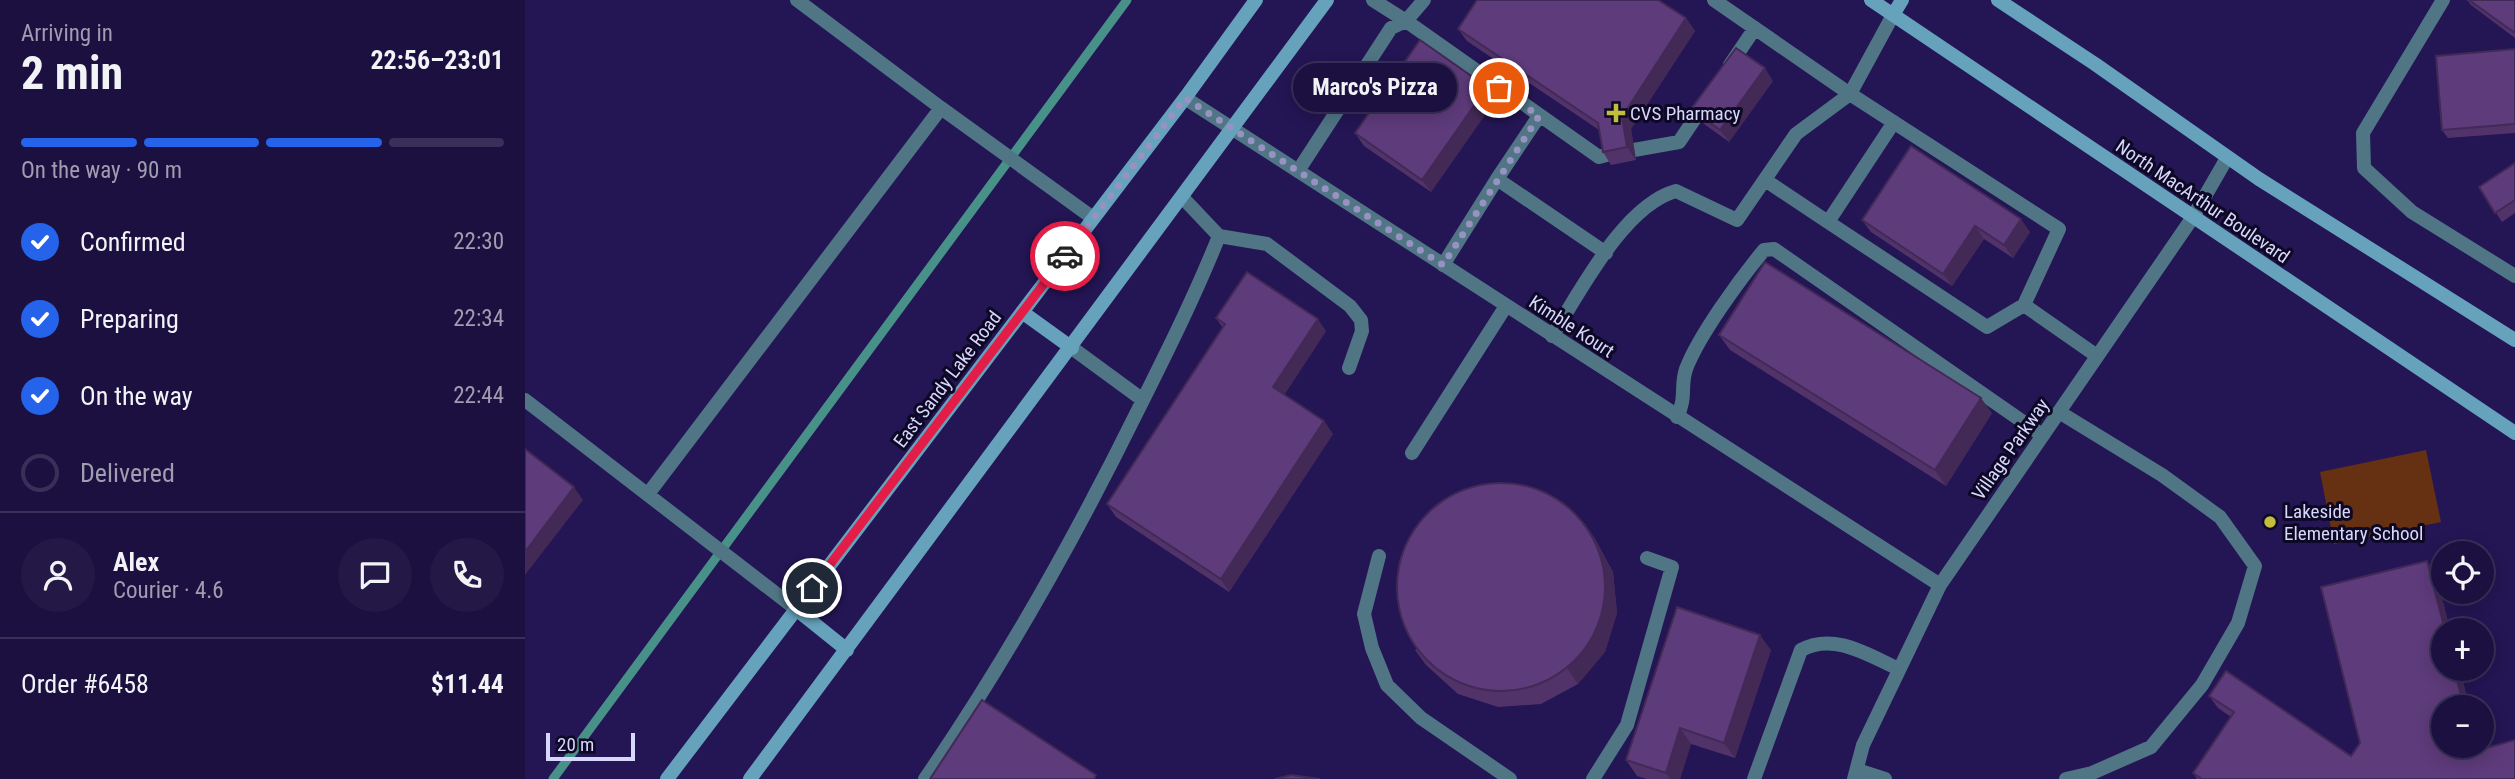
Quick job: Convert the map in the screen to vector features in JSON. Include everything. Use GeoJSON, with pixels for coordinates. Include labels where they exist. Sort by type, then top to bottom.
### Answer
{"type":"FeatureCollection","features":[{"type":"Feature","properties":{"kind":"main road","name":"East Sandy Lake Road"},"geometry":{"type":"LineString","coordinates":[[667,779],[1185,98],[1256,0]]}},
{"type":"Feature","properties":{"kind":"main road"},"geometry":{"type":"LineString","coordinates":[[750,779],[1234,130],[1327,0]]}},
{"type":"Feature","properties":{"kind":"main road","name":"North MacArthur Boulevard"},"geometry":{"type":"LineString","coordinates":[[1871,0],[2515,433]]}},
{"type":"Feature","properties":{"kind":"main road"},"geometry":{"type":"LineString","coordinates":[[1893,15],[1902,0]]}},
{"type":"Feature","properties":{"kind":"main road"},"geometry":{"type":"LineString","coordinates":[[1998,0],[2095,64],[2227,158],[2515,340]]}},
{"type":"Feature","properties":{"kind":"main road"},"geometry":{"type":"LineString","coordinates":[[1022,312],[1072,348]]}},
{"type":"Feature","properties":{"kind":"main road"},"geometry":{"type":"LineString","coordinates":[[796,609],[847,650]]}},
{"type":"Feature","properties":{"kind":"street"},"geometry":{"type":"LineString","coordinates":[[797,0],[1093,218]]}},
{"type":"Feature","properties":{"kind":"street"},"geometry":{"type":"LineString","coordinates":[[1373,0],[1599,156],[1610,155]]}},
{"type":"Feature","properties":{"kind":"street"},"geometry":{"type":"LineString","coordinates":[[1298,171],[1391,28],[1406,21],[1424,0]]}},
{"type":"Feature","properties":{"kind":"street"},"geometry":{"type":"LineString","coordinates":[[1714,0],[1850,94],[2059,229],[2024,305],[1987,327],[1765,180]]}},
{"type":"Feature","properties":{"kind":"street"},"geometry":{"type":"LineString","coordinates":[[2442,0],[2363,132],[2364,168],[2412,212],[2515,276]]}},
{"type":"Feature","properties":{"kind":"street"},"geometry":{"type":"LineString","coordinates":[[1552,336],[1606,253],[1658,195],[1676,191],[1737,220],[1796,134],[1850,94],[1893,15]]}},
{"type":"Feature","properties":{"kind":"street"},"geometry":{"type":"LineString","coordinates":[[1634,150],[1679,142],[1755,28]]}},
{"type":"Feature","properties":{"kind":"street","name":"Kimble Kourt"},"geometry":{"type":"LineString","coordinates":[[1185,98],[1940,585]]}},
{"type":"Feature","properties":{"kind":"street"},"geometry":{"type":"LineString","coordinates":[[647,494],[941,108]]}},
{"type":"Feature","properties":{"kind":"street"},"geometry":{"type":"LineString","coordinates":[[1443,265],[1539,116]]}},
{"type":"Feature","properties":{"kind":"street"},"geometry":{"type":"LineString","coordinates":[[1828,222],[1894,122]]}},
{"type":"Feature","properties":{"kind":"street","name":"Village Parkway"},"geometry":{"type":"LineString","coordinates":[[1856,774],[1863,745],[1940,585],[2193,217],[2227,158]]}},
{"type":"Feature","properties":{"kind":"street"},"geometry":{"type":"LineString","coordinates":[[1497,179],[1606,253]]}},
{"type":"Feature","properties":{"kind":"street"},"geometry":{"type":"LineString","coordinates":[[1183,198],[1219,236],[1267,244],[1350,306],[1361,320],[1362,331],[1349,368]]}},
{"type":"Feature","properties":{"kind":"street"},"geometry":{"type":"LineString","coordinates":[[925,779],[982,697],[1087,514],[1195,295],[1219,236]]}},
{"type":"Feature","properties":{"kind":"street"},"geometry":{"type":"LineString","coordinates":[[1677,417],[1684,402],[1685,372],[1694,353],[1748,269],[1765,250],[1774,249],[2042,435]]}},
{"type":"Feature","properties":{"kind":"street"},"geometry":{"type":"LineString","coordinates":[[2024,305],[2097,356]]}},
{"type":"Feature","properties":{"kind":"street"},"geometry":{"type":"LineString","coordinates":[[1412,453],[1506,306]]}},
{"type":"Feature","properties":{"kind":"street"},"geometry":{"type":"LineString","coordinates":[[1072,348],[1143,400]]}},
{"type":"Feature","properties":{"kind":"street"},"geometry":{"type":"LineString","coordinates":[[525,400],[796,609]]}},
{"type":"Feature","properties":{"kind":"street"},"geometry":{"type":"LineString","coordinates":[[2059,412],[2162,475],[2220,517],[2255,566],[2238,623],[2202,685],[2151,747],[2092,773],[2066,779]]}},
{"type":"Feature","properties":{"kind":"street"},"geometry":{"type":"LineString","coordinates":[[1379,556],[1364,614],[1372,648],[1387,685],[1421,718],[1510,779]]}},
{"type":"Feature","properties":{"kind":"street"},"geometry":{"type":"LineString","coordinates":[[1593,779],[1626,725],[1672,566],[1647,558]]}},
{"type":"Feature","properties":{"kind":"street"},"geometry":{"type":"LineString","coordinates":[[1754,779],[1801,650],[1814,643],[1837,642],[1899,669]]}},
{"type":"Feature","properties":{"kind":"street"},"geometry":{"type":"LineString","coordinates":[[1856,774],[1885,779]]}},
{"type":"Feature","properties":{"kind":"shaded area"},"geometry":{"type":"Polygon","coordinates":[[[2426,450],[2441,522],[2334,544],[2320,472],[2426,450]]]}},
{"type":"Feature","properties":{"kind":"building","name":"CVS Pharmacy"},"geometry":{"type":"Polygon","coordinates":[[[1477,0],[1658,0],[1686,18],[1622,117],[1627,147],[1603,152],[1598,123],[1458,29],[1477,0]]]}},
{"type":"Feature","properties":{"kind":"building"},"geometry":{"type":"Polygon","coordinates":[[[2469,0],[2515,0],[2515,33],[2469,0]]]}},
{"type":"Feature","properties":{"kind":"building"},"geometry":{"type":"Polygon","coordinates":[[[1420,40],[1487,87],[1422,180],[1355,133],[1420,40]]]}},
{"type":"Feature","properties":{"kind":"building"},"geometry":{"type":"Polygon","coordinates":[[[1736,48],[1765,68],[1720,130],[1691,109],[1736,48]]]}},
{"type":"Feature","properties":{"kind":"building"},"geometry":{"type":"Polygon","coordinates":[[[2515,49],[2515,124],[2442,130],[2436,56],[2515,49]]]}},
{"type":"Feature","properties":{"kind":"building"},"geometry":{"type":"Polygon","coordinates":[[[1911,146],[2021,219],[2004,245],[1975,226],[1943,274],[1862,220],[1911,146]]]}},
{"type":"Feature","properties":{"kind":"building"},"geometry":{"type":"Polygon","coordinates":[[[2515,163],[2515,200],[2495,213],[2479,187],[2515,163]]]}},
{"type":"Feature","properties":{"kind":"building"},"geometry":{"type":"Polygon","coordinates":[[[1765,262],[1981,398],[1935,470],[1719,335],[1765,262]]]}},
{"type":"Feature","properties":{"kind":"building"},"geometry":{"type":"Polygon","coordinates":[[[1247,272],[1318,319],[1273,387],[1324,421],[1221,579],[1107,504],[1225,324],[1216,318],[1247,272]]]}},
{"type":"Feature","properties":{"kind":"building"},"geometry":{"type":"Polygon","coordinates":[[[525,449],[574,487],[525,552],[525,449]]]}},
{"type":"Feature","properties":{"kind":"building"},"geometry":{"type":"Polygon","coordinates":[[[1501,483],[1541,491],[1559,500],[1575,513],[1588,529],[1597,547],[1605,587],[1597,627],[1588,645],[1575,661],[1559,674],[1541,683],[1501,691],[1461,683],[1443,674],[1427,661],[1414,645],[1405,627],[1397,587],[1405,547],[1414,529],[1427,513],[1443,500],[1461,491],[1501,483]]]}},
{"type":"Feature","properties":{"kind":"building"},"geometry":{"type":"Polygon","coordinates":[[[2427,561],[2431,576],[2431,604],[2438,604],[2442,618],[2431,618],[2431,681],[2457,681],[2461,695],[2431,695],[2431,758],[2494,758],[2494,746],[2515,740],[2515,779],[2202,779],[2193,773],[2234,712],[2209,696],[2226,671],[2351,756],[2360,743],[2321,587],[2427,561]]]}},
{"type":"Feature","properties":{"kind":"building"},"geometry":{"type":"Polygon","coordinates":[[[1677,607],[1760,635],[1724,743],[1680,728],[1666,773],[1626,760],[1677,607]]]}},
{"type":"Feature","properties":{"kind":"building"},"geometry":{"type":"Polygon","coordinates":[[[982,700],[1096,775],[1094,779],[930,779],[982,700]]]}},
{"type":"Feature","properties":{"kind":"building"},"geometry":{"type":"Polygon","coordinates":[[[1291,775],[1320,779],[1275,779],[1291,775]]]}},
{"type":"Feature","properties":{"kind":"waterway"},"geometry":{"type":"LineString","coordinates":[[553,779],[1127,0]]}},
{"type":"Feature","properties":{"kind":"way so far"},"geometry":{"type":"LineString","coordinates":[[1065,256],[1185,98],[1443,265],[1539,116],[1499,88]]}},
{"type":"Feature","properties":{"kind":"place","name":"Marco's Pizza"},"geometry":{"type":"Point","coordinates":[1499,88]}},
{"type":"Feature","properties":{"kind":"place","name":"CVS Pharmacy"},"geometry":{"type":"Point","coordinates":[1616,113]}},
{"type":"Feature","properties":{"kind":"place","name":"Lakeside Elementary School"},"geometry":{"type":"Point","coordinates":[2270,522]}},
{"type":"Feature","properties":{"kind":"route"},"geometry":{"type":"LineString","coordinates":[[812,588],[1065,256]]}}]}
